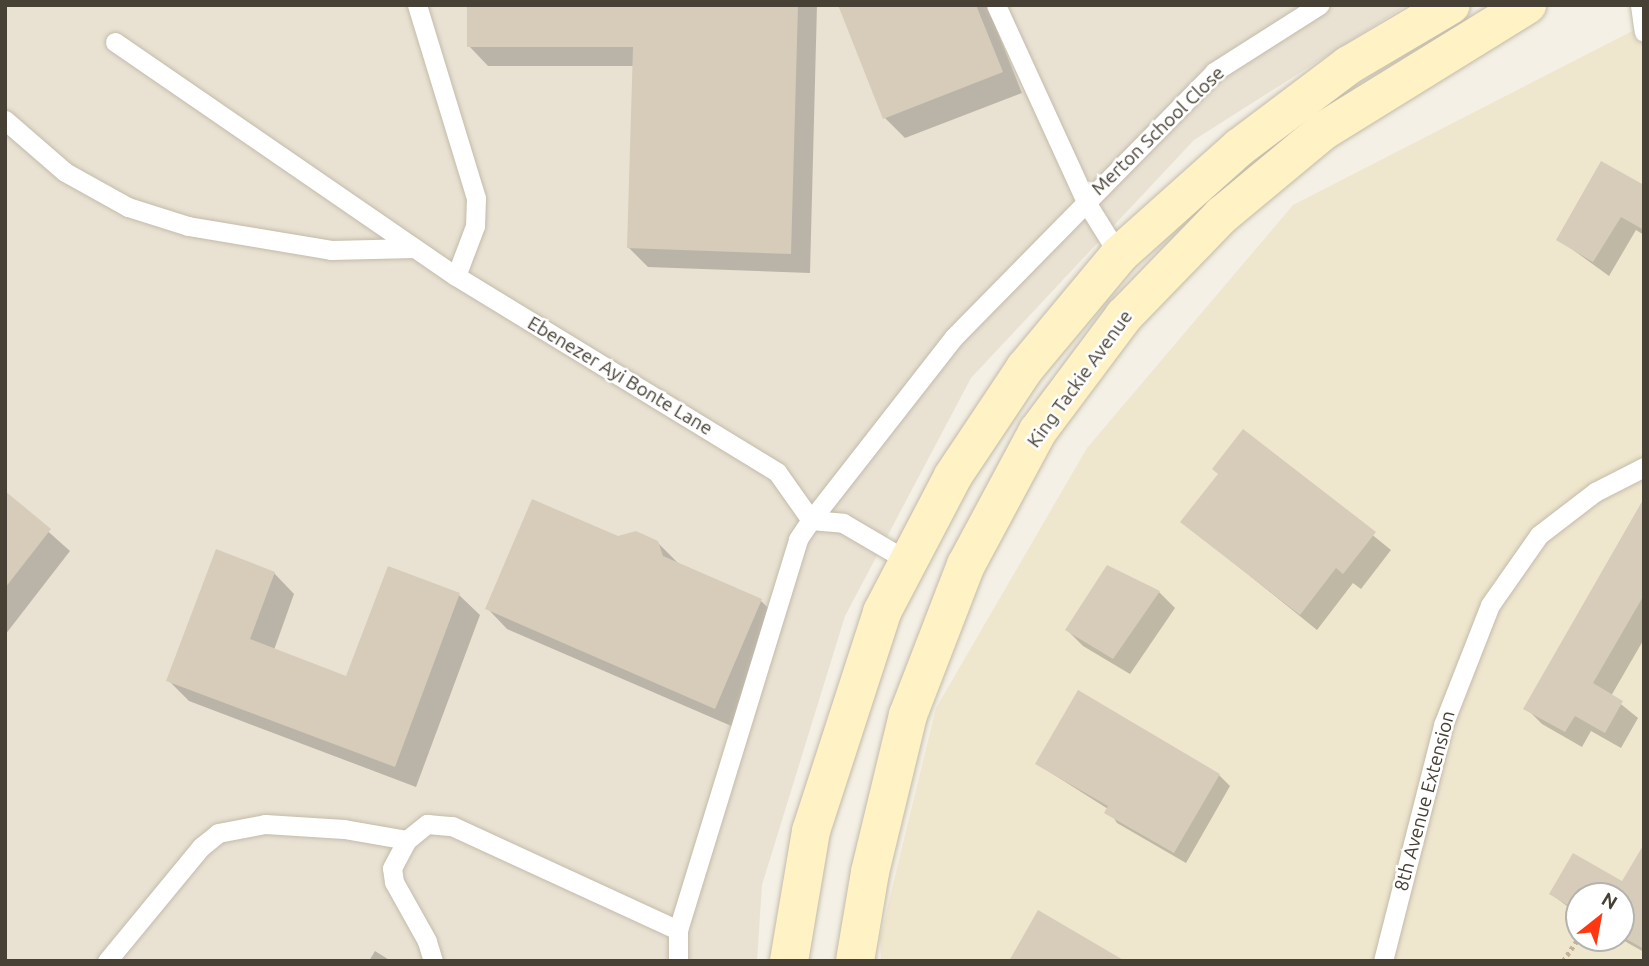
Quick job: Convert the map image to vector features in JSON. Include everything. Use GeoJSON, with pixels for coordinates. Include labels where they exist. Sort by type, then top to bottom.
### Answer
{"type":"FeatureCollection","features":[{"type":"Feature","properties":{"kind":"main road"},"geometry":{"type":"LineString","coordinates":[[789,961],[811,831],[882,612],[953,476],[1026,368],[1119,255],[1240,147],[1349,65],[1451,5]]}},
{"type":"Feature","properties":{"kind":"main road","name":"King Tackie Avenue"},"geometry":{"type":"LineString","coordinates":[[855,961],[870,872],[908,715],[966,565],[1038,430],[1124,316],[1222,215],[1323,131],[1527,5]]}},
{"type":"Feature","properties":{"kind":"lane"},"geometry":{"type":"LineString","coordinates":[[417,5],[476,198],[475,226],[456,276]]}},
{"type":"Feature","properties":{"kind":"lane"},"geometry":{"type":"LineString","coordinates":[[678,961],[677,930],[798,539],[954,337],[1086,202],[996,5]]}},
{"type":"Feature","properties":{"kind":"lane","name":"Merton School Close"},"geometry":{"type":"LineString","coordinates":[[1119,255],[1086,202],[1214,72],[1319,5]]}},
{"type":"Feature","properties":{"kind":"lane"},"geometry":{"type":"LineString","coordinates":[[1640,5],[1644,32]]}},
{"type":"Feature","properties":{"kind":"lane","name":"Ebenezer Ayi Bonte Lane"},"geometry":{"type":"LineString","coordinates":[[115,42],[456,276],[777,471],[811,520]]}},
{"type":"Feature","properties":{"kind":"lane"},"geometry":{"type":"LineString","coordinates":[[5,120],[65,172],[128,207],[188,226],[331,250],[414,248]]}},
{"type":"Feature","properties":{"kind":"lane","name":"8th Avenue Extension"},"geometry":{"type":"LineString","coordinates":[[1383,961],[1443,725],[1490,605],[1539,535],[1595,492],[1644,467]]}},
{"type":"Feature","properties":{"kind":"lane"},"geometry":{"type":"LineString","coordinates":[[811,520],[843,523],[908,561]]}},
{"type":"Feature","properties":{"kind":"lane"},"geometry":{"type":"LineString","coordinates":[[107,961],[201,846],[218,833],[265,824],[344,829],[407,840]]}},
{"type":"Feature","properties":{"kind":"lane"},"geometry":{"type":"LineString","coordinates":[[433,961],[427,941],[394,881],[393,868],[407,840],[427,824],[452,826],[677,930]]}},
{"type":"Feature","properties":{"kind":"shaded area"},"geometry":{"type":"Polygon","coordinates":[[[5,5],[1407,5],[1194,140],[971,378],[845,616],[762,885],[757,961],[5,961],[5,5]]]}},
{"type":"Feature","properties":{"kind":"shaded area"},"geometry":{"type":"Polygon","coordinates":[[[1644,25],[1644,961],[881,961],[880,938],[936,708],[1087,448],[1293,205],[1644,25]]]}},
{"type":"Feature","properties":{"kind":"building"},"geometry":{"type":"Polygon","coordinates":[[[467,5],[798,5],[791,254],[627,248],[633,47],[467,47],[467,5]]]}},
{"type":"Feature","properties":{"kind":"building"},"geometry":{"type":"Polygon","coordinates":[[[838,5],[976,5],[1003,72],[883,119],[838,5]]]}},
{"type":"Feature","properties":{"kind":"building"},"geometry":{"type":"Polygon","coordinates":[[[1601,161],[1644,185],[1644,230],[1621,217],[1593,262],[1556,240],[1601,161]]]}},
{"type":"Feature","properties":{"kind":"building"},"geometry":{"type":"Polygon","coordinates":[[[1243,429],[1376,532],[1343,574],[1336,568],[1300,615],[1180,522],[1218,474],[1212,469],[1243,429]]]}},
{"type":"Feature","properties":{"kind":"building"},"geometry":{"type":"Polygon","coordinates":[[[5,491],[51,529],[5,588],[5,491]]]}},
{"type":"Feature","properties":{"kind":"building"},"geometry":{"type":"Polygon","coordinates":[[[1644,498],[1644,595],[1593,683],[1623,701],[1605,733],[1575,716],[1565,732],[1523,709],[1644,498]]]}},
{"type":"Feature","properties":{"kind":"building"},"geometry":{"type":"Polygon","coordinates":[[[532,499],[618,536],[636,531],[658,541],[663,556],[762,599],[715,709],[485,609],[532,499]]]}},
{"type":"Feature","properties":{"kind":"building"},"geometry":{"type":"Polygon","coordinates":[[[216,549],[275,572],[250,639],[346,676],[388,566],[460,593],[395,767],[166,681],[216,549]]]}},
{"type":"Feature","properties":{"kind":"building"},"geometry":{"type":"Polygon","coordinates":[[[1107,565],[1160,591],[1113,659],[1065,630],[1107,565]]]}},
{"type":"Feature","properties":{"kind":"building"},"geometry":{"type":"Polygon","coordinates":[[[1078,690],[1220,774],[1174,853],[1104,813],[1108,806],[1035,764],[1078,690]]]}},
{"type":"Feature","properties":{"kind":"building"},"geometry":{"type":"Polygon","coordinates":[[[1644,844],[1644,949],[1635,944],[1635,882],[1565,882],[1565,904],[1549,894],[1573,853],[1622,881],[1644,844]]]}},
{"type":"Feature","properties":{"kind":"building"},"geometry":{"type":"Polygon","coordinates":[[[1038,910],[1125,961],[1009,961],[1038,910]]]}}]}
